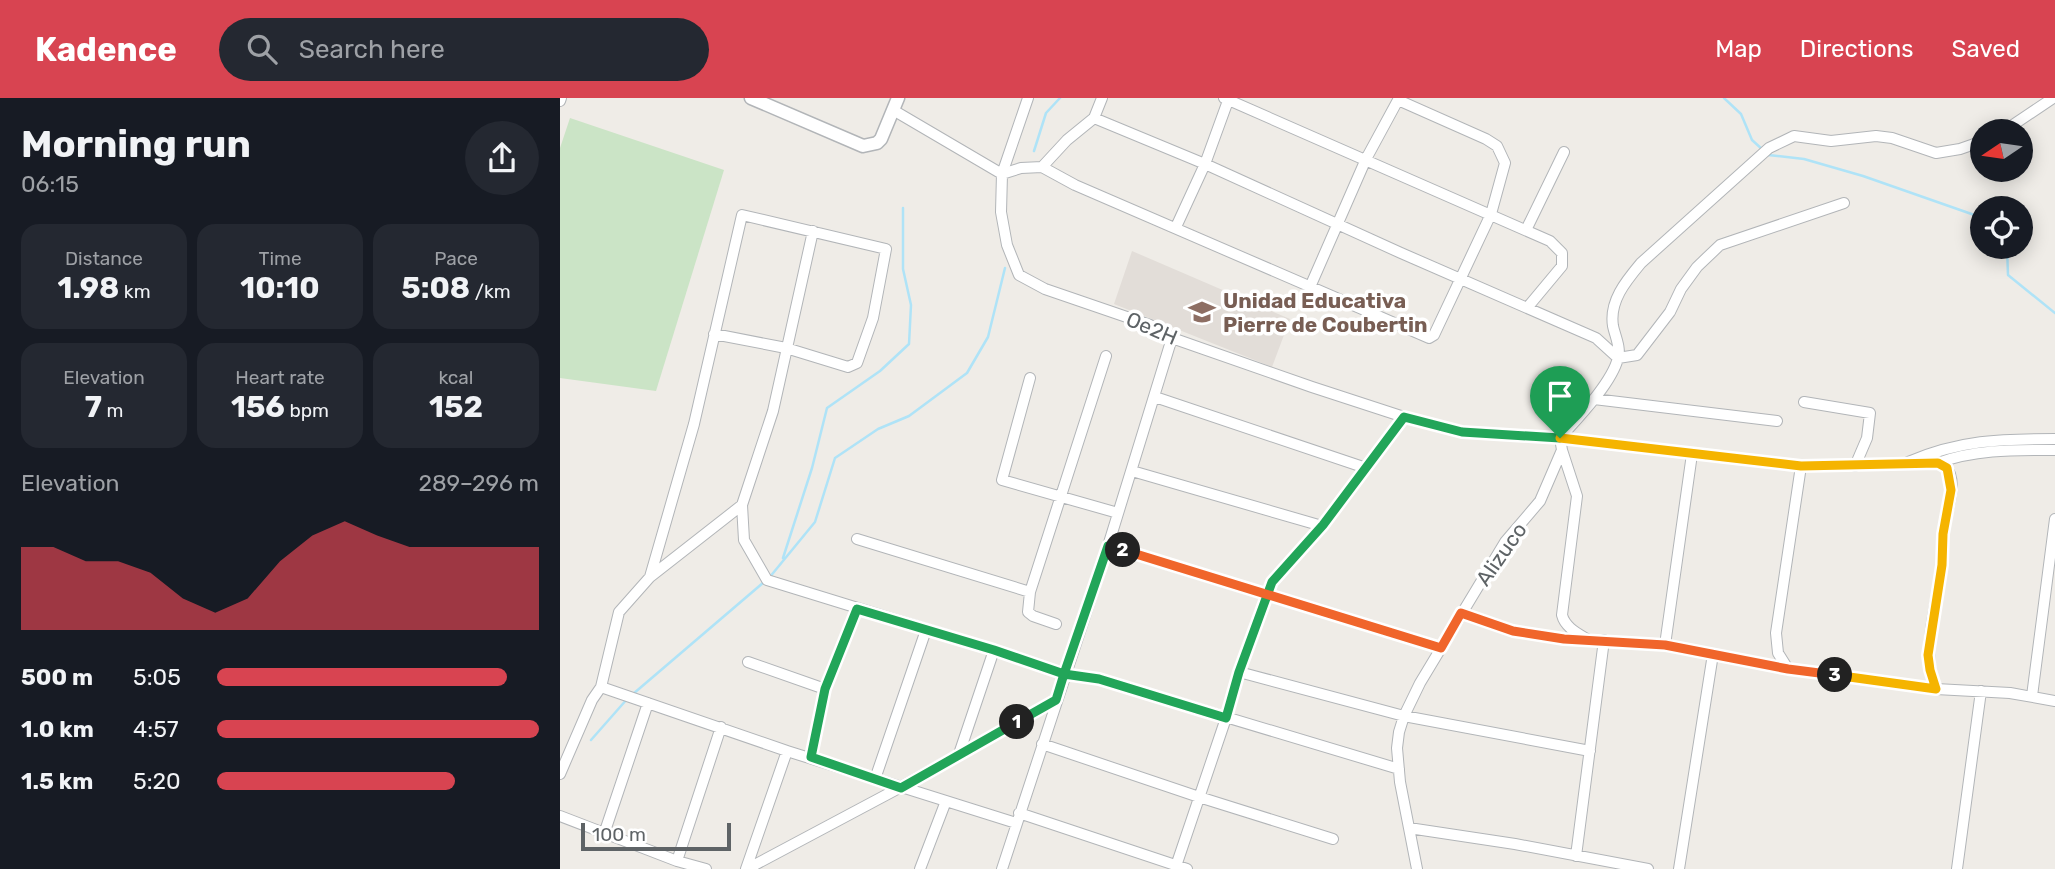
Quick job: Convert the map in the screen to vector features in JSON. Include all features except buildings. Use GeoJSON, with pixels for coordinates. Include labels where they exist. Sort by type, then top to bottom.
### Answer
{"type":"FeatureCollection","features":[{"type":"Feature","properties":{"kind":"street"},"geometry":{"type":"LineString","coordinates":[[751,98],[863,146],[877,143],[881,139],[896,104],[1002,174],[1021,168],[1041,167],[1075,185],[1175,227],[1310,287],[1429,338],[1434,335],[1491,215],[1505,163],[1497,146],[1396,99],[1366,159],[1310,287]]}},
{"type":"Feature","properties":{"kind":"street","name":"Oe2H"},"geometry":{"type":"LineString","coordinates":[[1028,98],[1002,174],[1001,212],[1007,245],[1019,275],[1045,289],[1150,325],[1172,338],[1404,417],[1462,432],[1560,438],[1801,466],[1905,463]]}},
{"type":"Feature","properties":{"kind":"street"},"geometry":{"type":"LineString","coordinates":[[1041,167],[1067,140],[1094,118],[1102,98]]}},
{"type":"Feature","properties":{"kind":"street"},"geometry":{"type":"LineString","coordinates":[[2022,119],[2053,98]]}},
{"type":"Feature","properties":{"kind":"street"},"geometry":{"type":"LineString","coordinates":[[1175,227],[1205,164],[1227,99],[1550,241],[1562,253],[1562,266],[1527,308]]}},
{"type":"Feature","properties":{"kind":"street"},"geometry":{"type":"LineString","coordinates":[[1094,118],[1205,164],[1596,338],[1618,358]]}},
{"type":"Feature","properties":{"kind":"street"},"geometry":{"type":"LineString","coordinates":[[1587,640],[1570,628],[1562,615],[1577,496],[1560,438],[1594,399],[1618,358],[1612,309],[1626,281],[1641,263],[1758,157],[1769,148],[1794,136],[1831,141],[1877,136],[1892,138],[1936,153],[1970,146]]}},
{"type":"Feature","properties":{"kind":"street"},"geometry":{"type":"LineString","coordinates":[[1526,230],[1564,152]]}},
{"type":"Feature","properties":{"kind":"street"},"geometry":{"type":"LineString","coordinates":[[1618,358],[1637,355],[1670,312],[1681,289],[1697,267],[1720,245],[1844,203]]}},
{"type":"Feature","properties":{"kind":"street"},"geometry":{"type":"LineString","coordinates":[[650,578],[694,424],[714,334],[742,215],[886,249],[873,318],[857,363],[848,367],[786,348],[714,334]]}},
{"type":"Feature","properties":{"kind":"street"},"geometry":{"type":"LineString","coordinates":[[813,232],[773,411],[742,505],[744,540],[767,580],[1064,674],[1099,679],[1399,769]]}},
{"type":"Feature","properties":{"kind":"street"},"geometry":{"type":"LineString","coordinates":[[1002,869],[1108,546],[1172,338]]}},
{"type":"Feature","properties":{"kind":"street"},"geometry":{"type":"LineString","coordinates":[[1056,624],[1028,612],[1030,592],[1106,356]]}},
{"type":"Feature","properties":{"kind":"street"},"geometry":{"type":"LineString","coordinates":[[1030,378],[1002,480],[1118,513]]}},
{"type":"Feature","properties":{"kind":"street"},"geometry":{"type":"LineString","coordinates":[[1155,397],[1366,468]]}},
{"type":"Feature","properties":{"kind":"street"},"geometry":{"type":"LineString","coordinates":[[1594,399],[1777,421]]}},
{"type":"Feature","properties":{"kind":"street"},"geometry":{"type":"LineString","coordinates":[[1804,402],[1870,413],[1867,438],[1855,466]]}},
{"type":"Feature","properties":{"kind":"street"},"geometry":{"type":"LineString","coordinates":[[1175,867],[1266,593],[1280,571],[1322,526],[1404,417]]}},
{"type":"Feature","properties":{"kind":"street"},"geometry":{"type":"LineString","coordinates":[[1905,463],[1932,452],[1978,441],[2055,439]]}},
{"type":"Feature","properties":{"kind":"street","name":"Alizuco"},"geometry":{"type":"LineString","coordinates":[[1417,869],[1399,769],[1399,732],[1404,716],[1461,613],[1505,542],[1540,501],[1562,450]]}},
{"type":"Feature","properties":{"kind":"street"},"geometry":{"type":"LineString","coordinates":[[1905,463],[1938,463],[1959,456],[1988,452],[2055,450]]}},
{"type":"Feature","properties":{"kind":"street"},"geometry":{"type":"LineString","coordinates":[[1665,645],[1692,454]]}},
{"type":"Feature","properties":{"kind":"street"},"geometry":{"type":"LineString","coordinates":[[1936,689],[1928,655],[1951,490],[1950,474],[1947,468],[1938,463]]}},
{"type":"Feature","properties":{"kind":"street"},"geometry":{"type":"LineString","coordinates":[[1788,669],[1778,653],[1776,633],[1801,466]]}},
{"type":"Feature","properties":{"kind":"street"},"geometry":{"type":"LineString","coordinates":[[1132,471],[1322,526]]}},
{"type":"Feature","properties":{"kind":"street"},"geometry":{"type":"LineString","coordinates":[[560,774],[592,700],[601,687],[619,612],[650,578],[742,505]]}},
{"type":"Feature","properties":{"kind":"street"},"geometry":{"type":"LineString","coordinates":[[2032,696],[2055,519]]}},
{"type":"Feature","properties":{"kind":"street"},"geometry":{"type":"LineString","coordinates":[[857,540],[1030,592]]}},
{"type":"Feature","properties":{"kind":"street"},"geometry":{"type":"LineString","coordinates":[[1108,546],[1441,648]]}},
{"type":"Feature","properties":{"kind":"street"},"geometry":{"type":"LineString","coordinates":[[811,757],[825,689],[857,609]]}},
{"type":"Feature","properties":{"kind":"street"},"geometry":{"type":"LineString","coordinates":[[1461,613],[1513,631],[1587,640],[1665,645],[1788,669],[1936,689],[2032,696],[2055,701]]}},
{"type":"Feature","properties":{"kind":"street"},"geometry":{"type":"LineString","coordinates":[[876,779],[926,630]]}},
{"type":"Feature","properties":{"kind":"street"},"geometry":{"type":"LineString","coordinates":[[1576,856],[1604,640]]}},
{"type":"Feature","properties":{"kind":"street"},"geometry":{"type":"LineString","coordinates":[[959,754],[994,650]]}},
{"type":"Feature","properties":{"kind":"street"},"geometry":{"type":"LineString","coordinates":[[1679,869],[1713,654]]}},
{"type":"Feature","properties":{"kind":"street"},"geometry":{"type":"LineString","coordinates":[[748,662],[825,689]]}},
{"type":"Feature","properties":{"kind":"street"},"geometry":{"type":"LineString","coordinates":[[1239,672],[1404,716],[1590,751]]}},
{"type":"Feature","properties":{"kind":"street"},"geometry":{"type":"LineString","coordinates":[[601,687],[901,788],[1017,818],[1187,869]]}},
{"type":"Feature","properties":{"kind":"street"},"geometry":{"type":"LineString","coordinates":[[1957,869],[1981,691]]}},
{"type":"Feature","properties":{"kind":"street"},"geometry":{"type":"LineString","coordinates":[[747,869],[901,788],[1056,700]]}},
{"type":"Feature","properties":{"kind":"street"},"geometry":{"type":"LineString","coordinates":[[604,834],[648,703]]}},
{"type":"Feature","properties":{"kind":"street"},"geometry":{"type":"LineString","coordinates":[[677,861],[721,727]]}},
{"type":"Feature","properties":{"kind":"street"},"geometry":{"type":"LineString","coordinates":[[1042,744],[1333,839]]}},
{"type":"Feature","properties":{"kind":"street"},"geometry":{"type":"LineString","coordinates":[[747,869],[787,751]]}},
{"type":"Feature","properties":{"kind":"street"},"geometry":{"type":"LineString","coordinates":[[920,869],[946,801]]}},
{"type":"Feature","properties":{"kind":"street"},"geometry":{"type":"LineString","coordinates":[[560,816],[677,861],[706,869]]}},
{"type":"Feature","properties":{"kind":"street"},"geometry":{"type":"LineString","coordinates":[[1409,828],[1648,869]]}},
{"type":"Feature","properties":{"kind":"shaded area","name":"Unidad Educativa Pierre de Coubertin"},"geometry":{"type":"Polygon","coordinates":[[[1132,251],[1290,319],[1272,367],[1114,304],[1132,251]]]}},
{"type":"Feature","properties":{"kind":"green space"},"geometry":{"type":"Polygon","coordinates":[[[570,118],[724,170],[656,391],[560,378],[560,148],[570,118]]]}},
{"type":"Feature","properties":{"kind":"waterway"},"geometry":{"type":"LineString","coordinates":[[1034,151],[1046,113],[1060,98]]}},
{"type":"Feature","properties":{"kind":"waterway"},"geometry":{"type":"LineString","coordinates":[[1724,98],[1741,114],[1752,140],[1763,150]]}},
{"type":"Feature","properties":{"kind":"waterway"},"geometry":{"type":"LineString","coordinates":[[1768,155],[1804,159],[1863,176],[1970,213]]}},
{"type":"Feature","properties":{"kind":"waterway"},"geometry":{"type":"LineString","coordinates":[[783,558],[812,468],[827,408],[880,371],[909,344],[911,305],[903,269],[903,208]]}},
{"type":"Feature","properties":{"kind":"waterway"},"geometry":{"type":"LineString","coordinates":[[2007,259],[2008,275],[2055,313]]}},
{"type":"Feature","properties":{"kind":"waterway"},"geometry":{"type":"LineString","coordinates":[[769,578],[815,522],[835,458],[878,429],[909,416],[967,373],[988,337],[1005,268]]}},
{"type":"Feature","properties":{"kind":"waterway"},"geometry":{"type":"LineString","coordinates":[[633,694],[764,582]]}},
{"type":"Feature","properties":{"kind":"waterway"},"geometry":{"type":"LineString","coordinates":[[591,740],[628,698]]}},
{"type":"Feature","properties":{"kind":"place","name":"Unidad Educativa Pierre de Coubertin"},"geometry":{"type":"Point","coordinates":[1202,312]}},
{"type":"Feature","properties":{"kind":"route"},"geometry":{"type":"LineString","coordinates":[[1560,438],[1462,432],[1404,417],[1323,525],[1272,582],[1266,593],[1239,672],[1226,718],[1099,679],[1064,674],[1056,700],[901,788],[811,757],[825,689],[857,609],[1064,674],[1108,546],[1266,593],[1441,648],[1461,613],[1513,631],[1564,639],[1665,645],[1788,669],[1936,689],[1928,655],[1951,490],[1947,468],[1938,463],[1801,466],[1560,438]]}}]}
